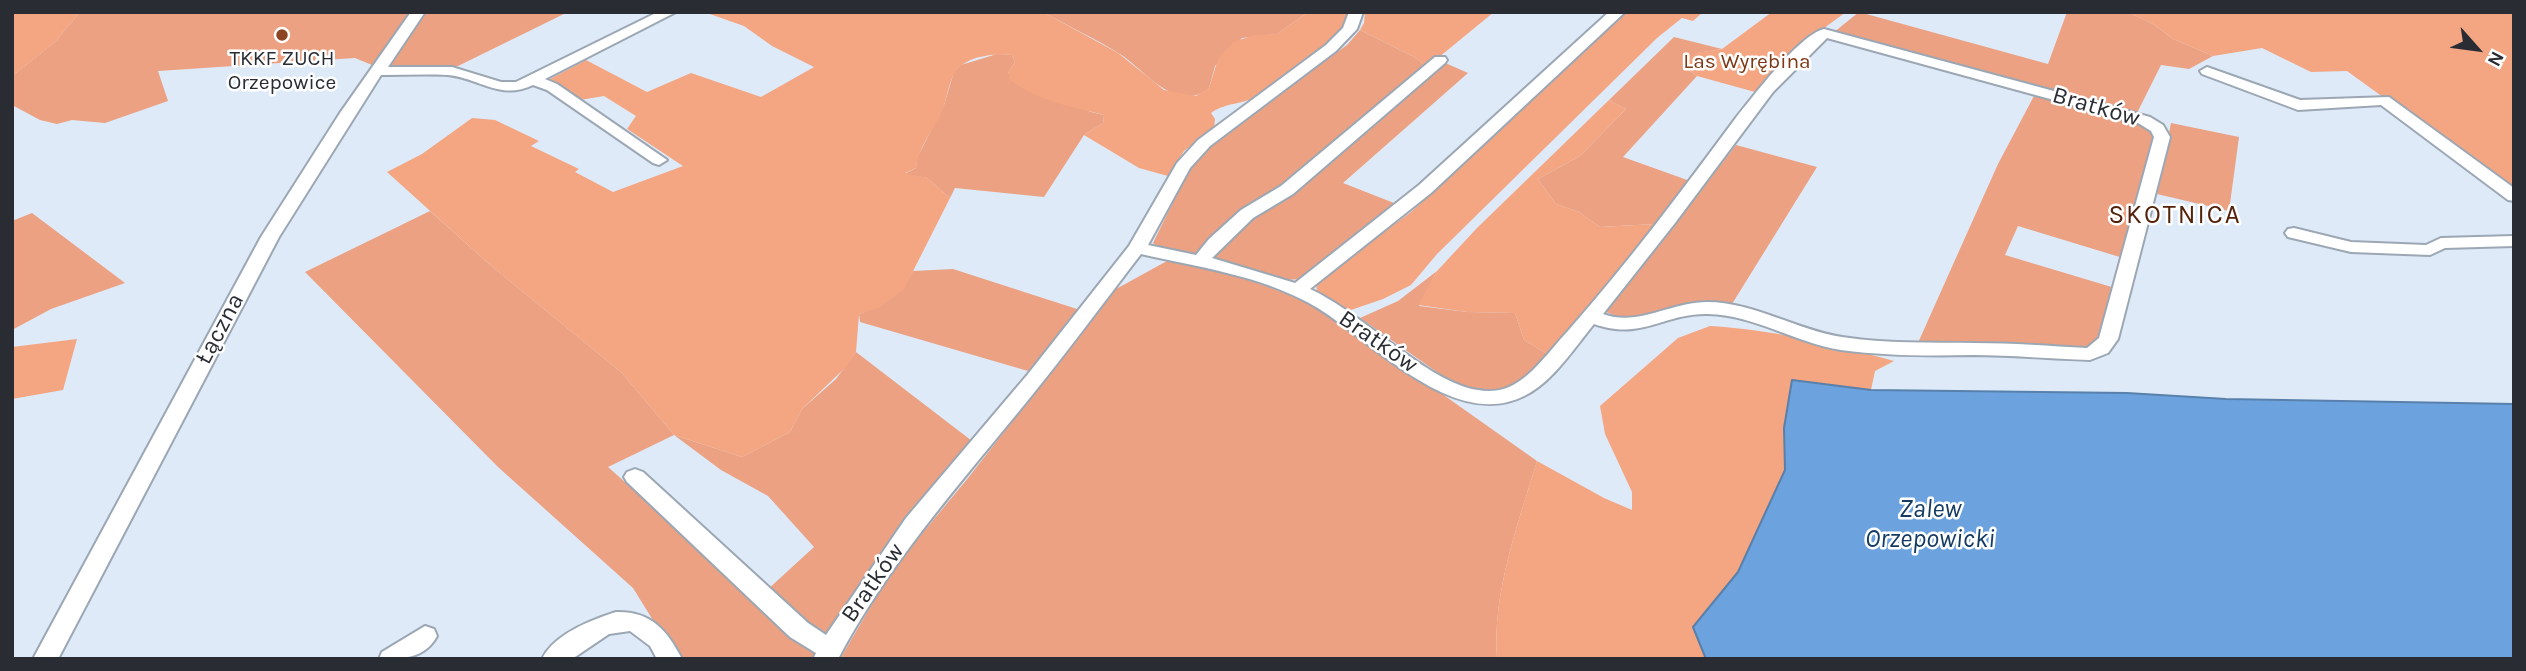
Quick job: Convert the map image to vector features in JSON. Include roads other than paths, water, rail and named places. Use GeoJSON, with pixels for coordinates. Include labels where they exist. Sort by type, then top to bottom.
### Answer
{"type":"FeatureCollection","features":[{"type":"Feature","properties":{"kind":"street","name":"Łączna"},"geometry":{"type":"LineString","coordinates":[[45,659],[270,237],[348,113],[418,12]]}},
{"type":"Feature","properties":{"kind":"street"},"geometry":{"type":"LineString","coordinates":[[379,71],[460,72],[506,87],[534,80],[669,12]]}},
{"type":"Feature","properties":{"kind":"street","name":"Bratków"},"geometry":{"type":"LineString","coordinates":[[827,654],[843,626],[914,524],[1035,379],[1137,248],[1183,166],[1204,143],[1331,48],[1350,29],[1356,12]]}},
{"type":"Feature","properties":{"kind":"street"},"geometry":{"type":"LineString","coordinates":[[1297,290],[1425,189],[1556,66],[1618,12]]}},
{"type":"Feature","properties":{"kind":"street","name":"Bratków"},"geometry":{"type":"LineString","coordinates":[[1137,248],[1200,262],[1297,290],[1337,312],[1438,383],[1460,393],[1483,398],[1500,397],[1528,386],[1591,316],[1647,250],[1769,87],[1794,59],[1824,33],[2144,120],[2157,128],[2162,137],[2108,339],[2101,349],[2090,354],[1975,349],[1887,349],[1837,342],[1740,313],[1708,308],[1681,311],[1634,325],[1616,325],[1591,316]]}},
{"type":"Feature","properties":{"kind":"street"},"geometry":{"type":"LineString","coordinates":[[1200,262],[1215,243],[1247,214],[1287,190],[1440,61]]}},
{"type":"Feature","properties":{"kind":"street"},"geometry":{"type":"LineString","coordinates":[[2207,71],[2298,105],[2384,100],[2514,196]]}},
{"type":"Feature","properties":{"kind":"street"},"geometry":{"type":"LineString","coordinates":[[534,80],[552,87],[659,160]]}},
{"type":"Feature","properties":{"kind":"street"},"geometry":{"type":"LineString","coordinates":[[2294,233],[2351,247],[2430,250],[2441,243],[2514,241]]}},
{"type":"Feature","properties":{"kind":"street"},"geometry":{"type":"LineString","coordinates":[[635,477],[827,654]]}},
{"type":"Feature","properties":{"kind":"street"},"geometry":{"type":"LineString","coordinates":[[554,659],[595,629],[624,620],[649,627],[670,659]]}},
{"type":"Feature","properties":{"kind":"street"},"geometry":{"type":"LineString","coordinates":[[391,659],[425,636]]}},
{"type":"Feature","properties":{"kind":"water","name":"Zalew Orzepowicki"},"geometry":{"type":"Polygon","coordinates":[[[1792,380],[1871,390],[2127,393],[2226,399],[2514,404],[2514,659],[1706,659],[1693,627],[1738,572],[1785,470],[1784,428],[1792,380]]]}},
{"type":"Feature","properties":{"kind":"place","name":"TKKF ZUCH Orzepowice"},"geometry":{"type":"Point","coordinates":[282,35]}},
{"type":"Feature","properties":{"kind":"district","name":"SKOTNICA"},"geometry":{"type":"Point","coordinates":[2175,216]}},
{"type":"Feature","properties":{"kind":"park label","name":"Las Wyrębina"},"geometry":{"type":"Point","coordinates":[1747,62]}}]}
